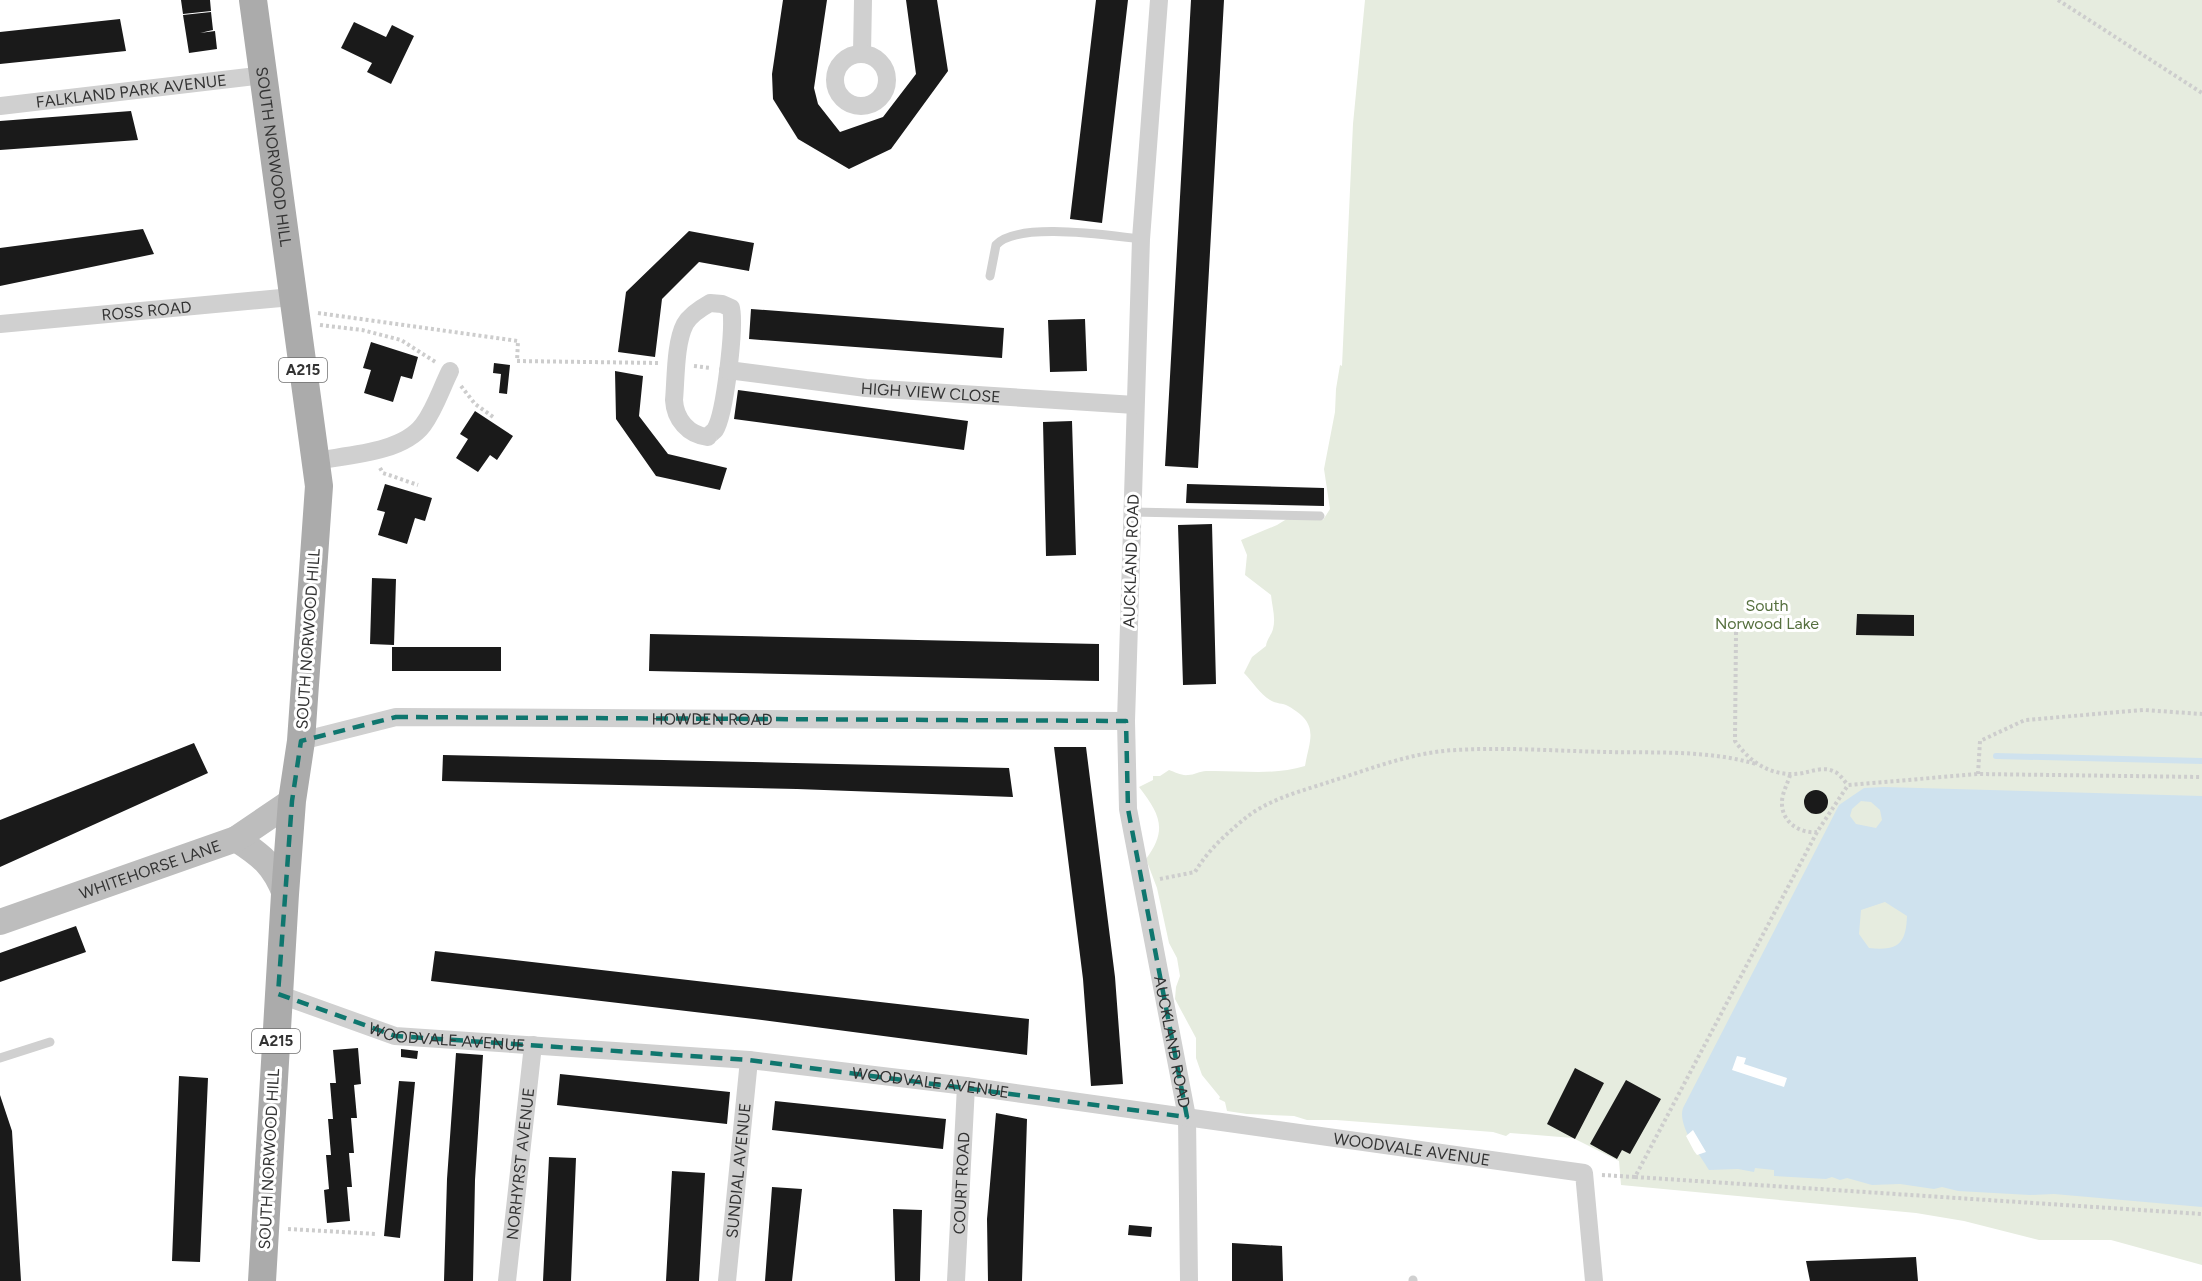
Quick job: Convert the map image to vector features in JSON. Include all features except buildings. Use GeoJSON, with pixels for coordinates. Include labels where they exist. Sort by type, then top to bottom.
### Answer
{"type":"FeatureCollection","features":[{"type":"Feature","properties":{"kind":"main road","name":"SOUTH NORWOOD HILL"},"geometry":{"type":"LineString","coordinates":[[253,0],[319,486],[302,741],[292,801],[285,894],[262,1281]]}},
{"type":"Feature","properties":{"kind":"main road","name":"WHITEHORSE LANE"},"geometry":{"type":"LineString","coordinates":[[0,922],[236,839],[292,801]]}},
{"type":"Feature","properties":{"kind":"main road"},"geometry":{"type":"LineString","coordinates":[[236,839],[255,851],[277,873],[285,894]]}},
{"type":"Feature","properties":{"kind":"street"},"geometry":{"type":"LineString","coordinates":[[862,53],[863,0]]}},
{"type":"Feature","properties":{"kind":"street","name":"AUCKLAND ROAD"},"geometry":{"type":"LineString","coordinates":[[1159,0],[1141,239],[1126,721],[1128,809],[1187,1117],[1189,1281]]}},
{"type":"Feature","properties":{"kind":"street","name":"FALKLAND PARK AVENUE"},"geometry":{"type":"LineString","coordinates":[[0,106],[264,75]]}},
{"type":"Feature","properties":{"kind":"street"},"geometry":{"type":"LineString","coordinates":[[710,303],[722,304],[731,308],[733,317],[728,370],[719,419],[708,436],[700,436],[689,430],[679,420],[674,410],[677,364],[681,333],[686,322],[698,310],[710,303]]}},
{"type":"Feature","properties":{"kind":"street","name":"ROSS ROAD"},"geometry":{"type":"LineString","coordinates":[[0,324],[294,309]]}},
{"type":"Feature","properties":{"kind":"street","name":"HIGH VIEW CLOSE"},"geometry":{"type":"LineString","coordinates":[[728,370],[866,388],[1135,405]]}},
{"type":"Feature","properties":{"kind":"street"},"geometry":{"type":"LineString","coordinates":[[315,460],[391,446],[412,436],[422,426],[431,411],[450,371]]}},
{"type":"Feature","properties":{"kind":"street","name":"HOWDEN ROAD"},"geometry":{"type":"LineString","coordinates":[[302,741],[396,717],[1126,721]]}},
{"type":"Feature","properties":{"kind":"street","name":"WOODVALE AVENUE"},"geometry":{"type":"LineString","coordinates":[[278,994],[395,1036],[749,1060],[966,1086],[1584,1173]]}},
{"type":"Feature","properties":{"kind":"street","name":"NORHYRST AVENUE"},"geometry":{"type":"LineString","coordinates":[[507,1281],[533,1045]]}},
{"type":"Feature","properties":{"kind":"street","name":"SUNDIAL AVENUE"},"geometry":{"type":"LineString","coordinates":[[727,1281],[749,1060]]}},
{"type":"Feature","properties":{"kind":"street","name":"COURT ROAD"},"geometry":{"type":"LineString","coordinates":[[956,1281],[966,1086]]}},
{"type":"Feature","properties":{"kind":"street"},"geometry":{"type":"LineString","coordinates":[[1584,1173],[1594,1281]]}},
{"type":"Feature","properties":{"kind":"lane"},"geometry":{"type":"LineString","coordinates":[[990,276],[996,245],[1005,238],[1042,232],[1141,239]]}},
{"type":"Feature","properties":{"kind":"lane"},"geometry":{"type":"LineString","coordinates":[[1133,512],[1320,516]]}},
{"type":"Feature","properties":{"kind":"lane"},"geometry":{"type":"LineString","coordinates":[[0,1058],[50,1042]]}},
{"type":"Feature","properties":{"kind":"path"},"geometry":{"type":"LineString","coordinates":[[2058,0],[2202,93]]}},
{"type":"Feature","properties":{"kind":"path"},"geometry":{"type":"LineString","coordinates":[[294,309],[401,340]]}},
{"type":"Feature","properties":{"kind":"path"},"geometry":{"type":"LineString","coordinates":[[294,309],[518,341],[517,361],[677,364],[728,370]]}},
{"type":"Feature","properties":{"kind":"path"},"geometry":{"type":"LineString","coordinates":[[367,451],[383,473],[418,485]]}},
{"type":"Feature","properties":{"kind":"path"},"geometry":{"type":"LineString","coordinates":[[1736,632],[1735,741],[1744,754],[1756,764]]}},
{"type":"Feature","properties":{"kind":"path"},"geometry":{"type":"LineString","coordinates":[[1978,774],[1980,741],[2025,720],[2144,710],[2202,714]]}},
{"type":"Feature","properties":{"kind":"path"},"geometry":{"type":"LineString","coordinates":[[1142,882],[1195,872],[1204,858],[1225,836],[1250,815],[1273,803],[1304,790],[1423,753],[1493,749],[1717,754],[1790,775],[1825,768],[1835,772],[1848,785],[1978,774],[2202,777]]}},
{"type":"Feature","properties":{"kind":"path"},"geometry":{"type":"LineString","coordinates":[[1790,775],[1781,803],[1784,814],[1798,829],[1804,832],[1817,832]]}},
{"type":"Feature","properties":{"kind":"path"},"geometry":{"type":"LineString","coordinates":[[1635,1177],[1817,832],[1848,785]]}},
{"type":"Feature","properties":{"kind":"path"},"geometry":{"type":"LineString","coordinates":[[1584,1173],[2202,1214]]}},
{"type":"Feature","properties":{"kind":"path"},"geometry":{"type":"LineString","coordinates":[[265,1228],[377,1234]]}},
{"type":"Feature","properties":{"kind":"highlighted area"},"geometry":{"type":"Polygon","coordinates":[[[396,717],[1126,721],[1128,809],[1187,1117],[749,1060],[395,1036],[278,994],[292,801],[301,741],[396,717]]]}},
{"type":"Feature","properties":{"kind":"green space","name":"South Norwood Lake"},"geometry":{"type":"Polygon","coordinates":[[[1365,0],[2202,0],[2202,1265],[2111,1240],[2039,1240],[1964,1221],[1916,1213],[1621,1185],[1619,1161],[1573,1138],[1510,1133],[1506,1136],[1493,1132],[1336,1120],[1307,1120],[1294,1116],[1227,1111],[1225,1102],[1219,1099],[1220,1097],[1202,1075],[1196,1058],[1196,1038],[1175,999],[1180,976],[1177,958],[1169,943],[1157,888],[1146,859],[1157,839],[1159,822],[1152,806],[1139,787],[1153,780],[1153,776],[1160,776],[1169,770],[1186,775],[1206,771],[1280,771],[1305,766],[1310,732],[1305,719],[1288,706],[1266,697],[1244,673],[1252,657],[1266,646],[1274,621],[1271,595],[1245,575],[1247,555],[1241,540],[1277,525],[1298,512],[1323,520],[1330,509],[1324,469],[1335,412],[1340,365],[1342,366],[1353,124],[1365,0]]]}},
{"type":"Feature","properties":{"kind":"water"},"geometry":{"type":"Polygon","coordinates":[[[1864,788],[2202,796],[2202,1207],[2054,1194],[1958,1191],[1942,1187],[1934,1189],[1900,1184],[1872,1185],[1847,1178],[1840,1180],[1832,1177],[1826,1179],[1774,1176],[1774,1170],[1755,1168],[1754,1172],[1738,1169],[1709,1170],[1686,1131],[1683,1123],[1683,1108],[1839,805],[1864,788]],[[1861,801],[1852,809],[1850,816],[1856,824],[1876,828],[1882,820],[1880,810],[1871,802],[1861,801]],[[1885,902],[1861,910],[1859,934],[1869,948],[1894,947],[1905,933],[1907,916],[1885,902]]]}},
{"type":"Feature","properties":{"kind":"pier"},"geometry":{"type":"Polygon","coordinates":[[[1737,1056],[1746,1058],[1744,1064],[1787,1078],[1784,1087],[1732,1070],[1737,1056]]]}},
{"type":"Feature","properties":{"kind":"pier"},"geometry":{"type":"Polygon","coordinates":[[[1693,1130],[1706,1152],[1697,1155],[1694,1151],[1686,1136],[1693,1130]]]}},
{"type":"Feature","properties":{"kind":"waterway"},"geometry":{"type":"LineString","coordinates":[[1996,756],[2202,761]]}}]}
